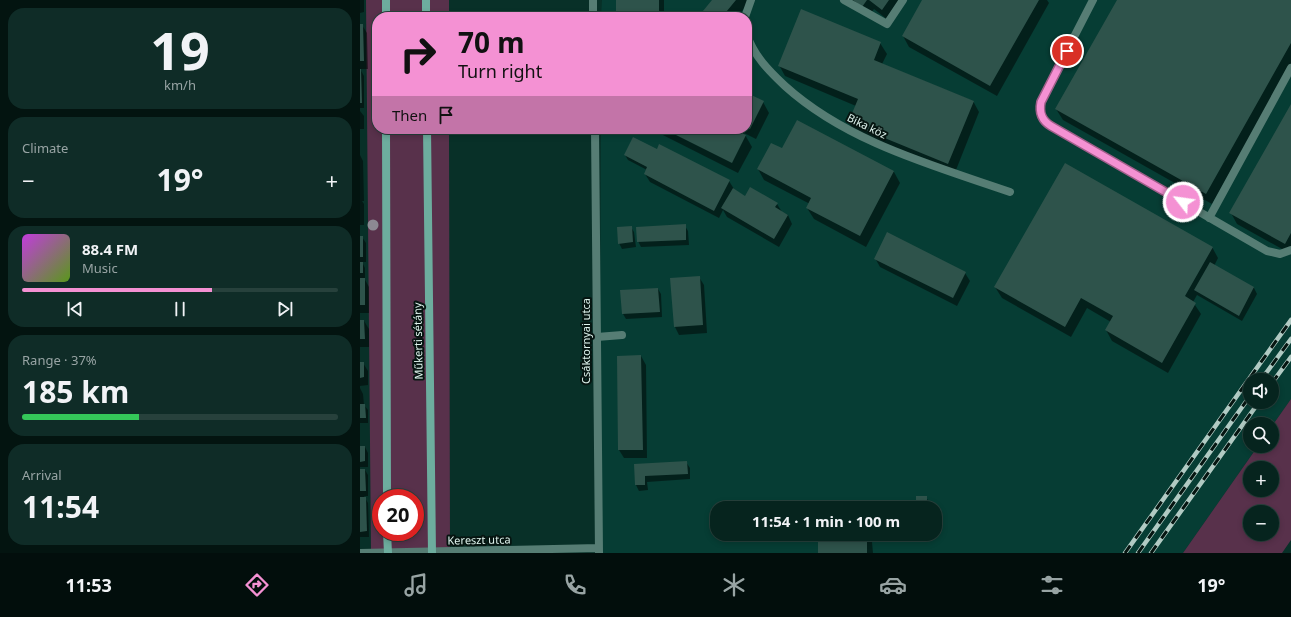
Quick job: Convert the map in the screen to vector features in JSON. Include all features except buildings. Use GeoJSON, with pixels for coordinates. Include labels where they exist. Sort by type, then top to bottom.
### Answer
{"type":"FeatureCollection","features":[{"type":"Feature","properties":{"kind":"street"},"geometry":{"type":"LineString","coordinates":[[386,0],[386,12]]}},
{"type":"Feature","properties":{"kind":"street"},"geometry":{"type":"LineString","coordinates":[[426,0],[426,12]]}},
{"type":"Feature","properties":{"kind":"street"},"geometry":{"type":"LineString","coordinates":[[593,0],[594,12]]}},
{"type":"Feature","properties":{"kind":"street"},"geometry":{"type":"LineString","coordinates":[[747,12],[751,0]]}},
{"type":"Feature","properties":{"kind":"street"},"geometry":{"type":"LineString","coordinates":[[844,0],[887,24],[903,0]]}},
{"type":"Feature","properties":{"kind":"street"},"geometry":{"type":"LineString","coordinates":[[1094,0],[1041,102],[1039,108],[1043,119],[1051,126],[1267,251],[1280,254],[1291,250]]}},
{"type":"Feature","properties":{"kind":"street","name":"Bika köz"},"geometry":{"type":"LineString","coordinates":[[752,48],[761,62],[772,75],[797,97],[832,121],[869,140],[905,155],[1010,192]]}},
{"type":"Feature","properties":{"kind":"street"},"geometry":{"type":"LineString","coordinates":[[1209,218],[1291,68]]}},
{"type":"Feature","properties":{"kind":"street"},"geometry":{"type":"LineString","coordinates":[[386,134],[387,489]]}},
{"type":"Feature","properties":{"kind":"street","name":"Műkerti sétány"},"geometry":{"type":"LineString","coordinates":[[427,134],[432,552]]}},
{"type":"Feature","properties":{"kind":"street","name":"Csáktornyai utca"},"geometry":{"type":"LineString","coordinates":[[595,134],[599,551]]}},
{"type":"Feature","properties":{"kind":"street"},"geometry":{"type":"LineString","coordinates":[[597,337],[622,334]]}},
{"type":"Feature","properties":{"kind":"street"},"geometry":{"type":"LineString","coordinates":[[388,541],[388,553]]}},
{"type":"Feature","properties":{"kind":"street","name":"Kereszt utca"},"geometry":{"type":"LineString","coordinates":[[360,553],[599,551]]}},
{"type":"Feature","properties":{"kind":"shaded area"},"geometry":{"type":"Polygon","coordinates":[[[366,0],[449,0],[449,12],[372,12],[372,134],[449,134],[450,553],[371,553],[366,0]]]}},
{"type":"Feature","properties":{"kind":"shaded area"},"geometry":{"type":"Polygon","coordinates":[[[602,0],[1291,0],[1291,399],[1278,417],[1243,417],[1243,453],[1253,453],[1247,461],[1243,461],[1243,467],[1183,553],[599,553],[601,134],[752,134],[752,12],[601,12],[602,0]]]}},
{"type":"Feature","properties":{"kind":"shaded area"},"geometry":{"type":"Polygon","coordinates":[[[1291,399],[1291,540],[1282,553],[1183,553],[1243,467],[1243,497],[1279,497],[1279,461],[1247,461],[1253,453],[1279,453],[1278,417],[1291,399]]]}},
{"type":"Feature","properties":{"kind":"railway"},"geometry":{"type":"LineString","coordinates":[[1125,553],[1291,320]]}},
{"type":"Feature","properties":{"kind":"railway"},"geometry":{"type":"LineString","coordinates":[[1266,373],[1291,339]]}},
{"type":"Feature","properties":{"kind":"railway"},"geometry":{"type":"LineString","coordinates":[[1279,373],[1291,357]]}},
{"type":"Feature","properties":{"kind":"railway"},"geometry":{"type":"LineString","coordinates":[[1138,553],[1243,406]]}},
{"type":"Feature","properties":{"kind":"railway"},"geometry":{"type":"LineString","coordinates":[[1151,553],[1254,409]]}},
{"type":"Feature","properties":{"kind":"route"},"geometry":{"type":"LineString","coordinates":[[1067,51],[1041,102],[1039,108],[1043,119],[1051,126],[1183,202]]}}]}
